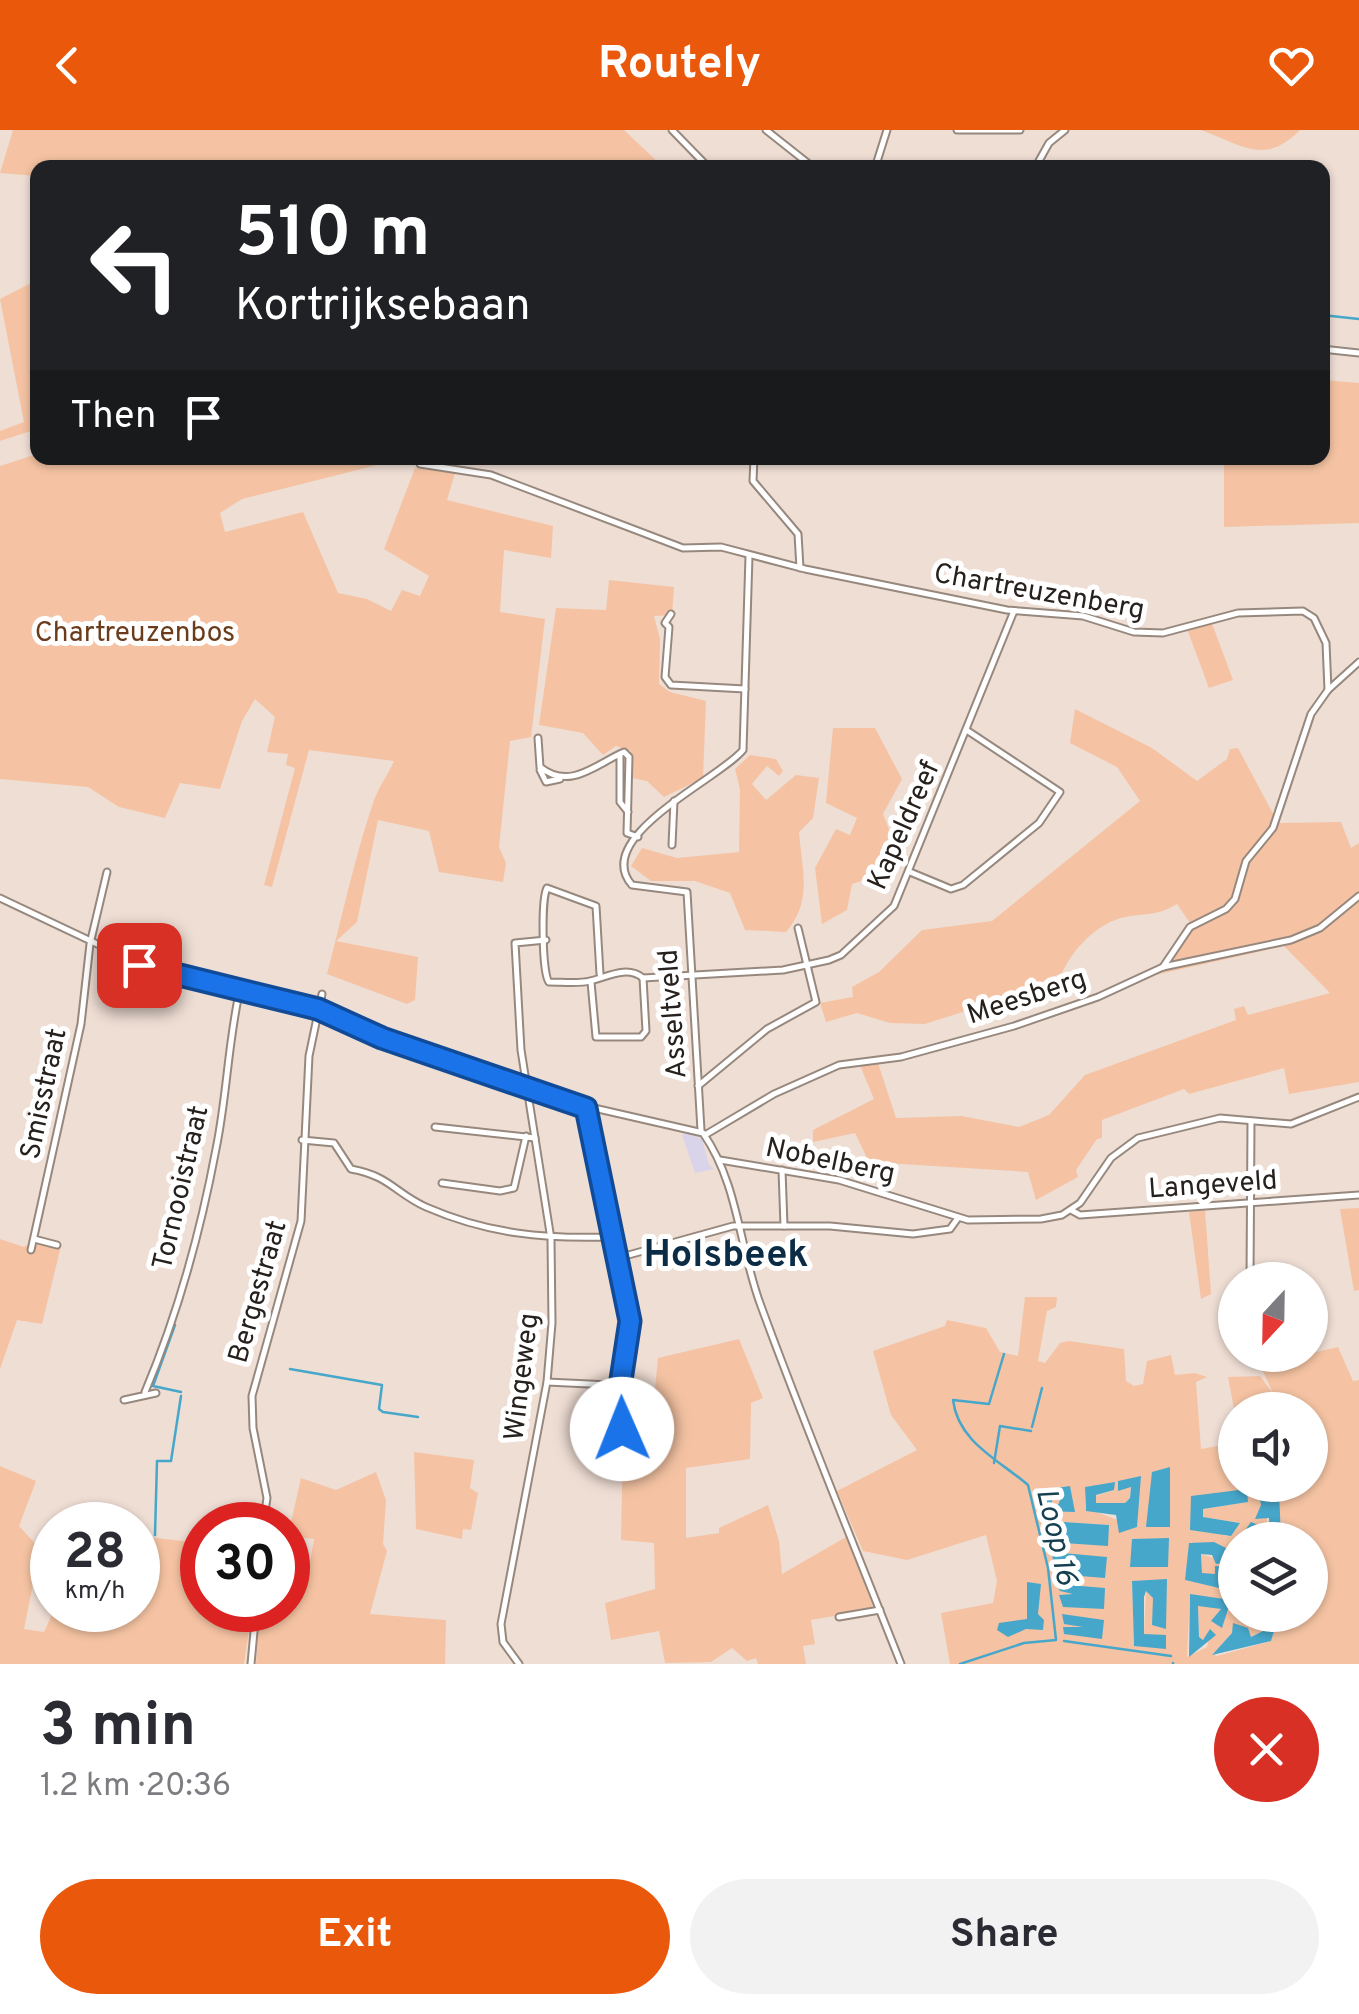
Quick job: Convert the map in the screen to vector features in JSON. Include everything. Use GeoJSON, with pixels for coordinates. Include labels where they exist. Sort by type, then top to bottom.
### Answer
{"type":"FeatureCollection","features":[{"type":"Feature","properties":{"kind":"street"},"geometry":{"type":"LineString","coordinates":[[672,130],[701,160]]}},
{"type":"Feature","properties":{"kind":"street"},"geometry":{"type":"LineString","coordinates":[[766,130],[804,160]]}},
{"type":"Feature","properties":{"kind":"street"},"geometry":{"type":"LineString","coordinates":[[878,160],[888,130]]}},
{"type":"Feature","properties":{"kind":"street"},"geometry":{"type":"LineString","coordinates":[[957,130],[1020,130]]}},
{"type":"Feature","properties":{"kind":"street"},"geometry":{"type":"LineString","coordinates":[[1039,160],[1052,130]]}},
{"type":"Feature","properties":{"kind":"street"},"geometry":{"type":"LineString","coordinates":[[1049,143],[1065,130]]}},
{"type":"Feature","properties":{"kind":"street"},"geometry":{"type":"LineString","coordinates":[[1330,350],[1359,353]]}},
{"type":"Feature","properties":{"kind":"street","name":"Chartreuzenberg"},"geometry":{"type":"LineString","coordinates":[[426,465],[491,475],[683,548],[720,547],[800,568],[1014,611],[1083,616],[1146,634],[1235,613],[1294,609],[1314,618],[1322,630],[1328,690]]}},
{"type":"Feature","properties":{"kind":"street"},"geometry":{"type":"LineString","coordinates":[[754,465],[753,481],[798,534],[800,568]]}},
{"type":"Feature","properties":{"kind":"street"},"geometry":{"type":"LineString","coordinates":[[630,845],[674,801],[743,750],[750,556]]}},
{"type":"Feature","properties":{"kind":"street","name":"Kapeldreef"},"geometry":{"type":"LineString","coordinates":[[600,974],[633,973],[644,978],[807,966],[850,948],[894,906],[1014,611]]}},
{"type":"Feature","properties":{"kind":"street"},"geometry":{"type":"LineString","coordinates":[[668,627],[665,677],[671,685],[745,689]]}},
{"type":"Feature","properties":{"kind":"street"},"geometry":{"type":"LineString","coordinates":[[1162,967],[1190,927],[1226,909],[1235,899],[1246,861],[1273,828],[1305,729],[1328,690],[1359,662]]}},
{"type":"Feature","properties":{"kind":"street"},"geometry":{"type":"LineString","coordinates":[[910,872],[950,888],[962,885],[1039,823],[1060,792],[968,731]]}},
{"type":"Feature","properties":{"kind":"street"},"geometry":{"type":"LineString","coordinates":[[538,738],[540,767],[562,778],[589,772],[620,754],[629,757],[630,845]]}},
{"type":"Feature","properties":{"kind":"street"},"geometry":{"type":"LineString","coordinates":[[672,846],[674,801]]}},
{"type":"Feature","properties":{"kind":"street"},"geometry":{"type":"LineString","coordinates":[[627,833],[638,837]]}},
{"type":"Feature","properties":{"kind":"street","name":"Asseltveld"},"geometry":{"type":"LineString","coordinates":[[630,845],[623,863],[632,885],[686,892],[702,1133]]}},
{"type":"Feature","properties":{"kind":"street","name":"Smisstraat"},"geometry":{"type":"LineString","coordinates":[[31,1250],[81,1024],[90,944],[107,872]]}},
{"type":"Feature","properties":{"kind":"street"},"geometry":{"type":"LineString","coordinates":[[547,888],[592,902],[600,974],[592,981],[546,981],[543,896],[547,888]]}},
{"type":"Feature","properties":{"kind":"street","name":"Meesberg"},"geometry":{"type":"LineString","coordinates":[[702,1133],[839,1065],[900,1056],[1014,1026],[1098,997],[1162,967],[1292,940],[1320,928],[1359,896]]}},
{"type":"Feature","properties":{"kind":"street"},"geometry":{"type":"LineString","coordinates":[[0,898],[90,944],[150,969],[318,1009],[375,1036],[586,1108],[702,1133],[720,1160],[743,1227],[760,1304],[901,1664]]}},
{"type":"Feature","properties":{"kind":"street"},"geometry":{"type":"LineString","coordinates":[[698,1086],[767,1029],[816,1002],[798,928]]}},
{"type":"Feature","properties":{"kind":"street","name":"Wingeweg"},"geometry":{"type":"LineString","coordinates":[[519,1664],[504,1642],[501,1624],[547,1382],[552,1323],[551,1239],[527,1088],[515,943],[546,940]]}},
{"type":"Feature","properties":{"kind":"street"},"geometry":{"type":"LineString","coordinates":[[592,981],[594,1035],[600,1039],[644,1034],[644,978]]}},
{"type":"Feature","properties":{"kind":"street","name":"Tornooistraat"},"geometry":{"type":"LineString","coordinates":[[145,1392],[182,1280],[216,1150],[228,1042],[240,989]]}},
{"type":"Feature","properties":{"kind":"street","name":"Bergestraat"},"geometry":{"type":"LineString","coordinates":[[266,1502],[253,1428],[252,1396],[301,1221],[302,1140],[322,994]]}},
{"type":"Feature","properties":{"kind":"street"},"geometry":{"type":"LineString","coordinates":[[1071,1210],[1090,1192],[1111,1158],[1130,1142],[1203,1121],[1296,1122],[1336,1102],[1359,1097]]}},
{"type":"Feature","properties":{"kind":"street"},"geometry":{"type":"LineString","coordinates":[[586,1108],[614,1259],[630,1321],[621,1380],[622,1429]]}},
{"type":"Feature","properties":{"kind":"street"},"geometry":{"type":"LineString","coordinates":[[1250,1262],[1251,1121]]}},
{"type":"Feature","properties":{"kind":"street"},"geometry":{"type":"LineString","coordinates":[[435,1127],[535,1138]]}},
{"type":"Feature","properties":{"kind":"street"},"geometry":{"type":"LineString","coordinates":[[442,1184],[500,1192],[514,1188],[526,1136]]}},
{"type":"Feature","properties":{"kind":"street"},"geometry":{"type":"LineString","coordinates":[[302,1140],[334,1143],[350,1169],[388,1179],[438,1212],[506,1234],[551,1239],[610,1237]]}},
{"type":"Feature","properties":{"kind":"street","name":"Nobelberg"},"geometry":{"type":"LineString","coordinates":[[720,1160],[868,1187],[958,1218]]}},
{"type":"Feature","properties":{"kind":"street"},"geometry":{"type":"LineString","coordinates":[[782,1172],[784,1226]]}},
{"type":"Feature","properties":{"kind":"street","name":"Langeveld"},"geometry":{"type":"LineString","coordinates":[[958,1218],[1028,1220],[1071,1210],[1080,1215],[1359,1195]]}},
{"type":"Feature","properties":{"kind":"street"},"geometry":{"type":"LineString","coordinates":[[614,1259],[743,1227],[913,1234],[950,1228],[958,1218]]}},
{"type":"Feature","properties":{"kind":"street"},"geometry":{"type":"LineString","coordinates":[[34,1238],[57,1246]]}},
{"type":"Feature","properties":{"kind":"street"},"geometry":{"type":"LineString","coordinates":[[547,1382],[610,1385],[621,1380]]}},
{"type":"Feature","properties":{"kind":"street"},"geometry":{"type":"LineString","coordinates":[[124,1400],[145,1392],[156,1393]]}},
{"type":"Feature","properties":{"kind":"street"},"geometry":{"type":"LineString","coordinates":[[839,1617],[880,1610]]}},
{"type":"Feature","properties":{"kind":"street"},"geometry":{"type":"LineString","coordinates":[[251,1664],[254,1632]]}},
{"type":"Feature","properties":{"kind":"shaded area"},"geometry":{"type":"Polygon","coordinates":[[[688,1133],[702,1139],[709,1165],[714,1169],[695,1173],[682,1135],[688,1133]]]}},
{"type":"Feature","properties":{"kind":"green space"},"geometry":{"type":"Polygon","coordinates":[[[13,130],[624,130],[656,160],[30,160],[30,175],[0,173],[13,130]]]}},
{"type":"Feature","properties":{"kind":"green space"},"geometry":{"type":"Polygon","coordinates":[[[1201,130],[1300,130],[1287,141],[1264,150],[1241,146],[1201,130]]]}},
{"type":"Feature","properties":{"kind":"green space"},"geometry":{"type":"Polygon","coordinates":[[[30,284],[30,431],[0,441],[0,431],[24,422],[0,299],[30,284]]]}},
{"type":"Feature","properties":{"kind":"green space"},"geometry":{"type":"Polygon","coordinates":[[[1330,381],[1359,383],[1359,523],[1224,527],[1224,465],[1330,465],[1330,381]]]}},
{"type":"Feature","properties":{"kind":"green space","name":"Chartreuzenbos"},"geometry":{"type":"Polygon","coordinates":[[[30,456],[30,465],[377,465],[242,499],[220,513],[225,532],[303,512],[338,593],[367,599],[391,611],[402,590],[420,596],[429,576],[384,549],[415,468],[455,473],[447,500],[553,526],[551,558],[504,550],[500,612],[545,619],[531,737],[510,741],[499,847],[506,863],[503,882],[439,872],[429,831],[378,820],[357,922],[336,941],[418,957],[415,1000],[407,1004],[327,974],[366,824],[394,761],[309,750],[272,887],[264,885],[295,768],[286,765],[288,754],[267,752],[275,717],[255,699],[242,721],[220,789],[180,783],[165,818],[119,807],[88,787],[0,779],[0,466],[30,456]]]}},
{"type":"Feature","properties":{"kind":"green space"},"geometry":{"type":"Polygon","coordinates":[[[609,580],[674,587],[672,615],[654,616],[660,639],[659,684],[670,692],[706,701],[703,778],[664,797],[647,781],[632,778],[631,751],[616,746],[603,755],[583,733],[539,725],[556,608],[606,610],[609,580]]]}},
{"type":"Feature","properties":{"kind":"green space"},"geometry":{"type":"Polygon","coordinates":[[[1211,621],[1233,680],[1209,688],[1187,629],[1211,621]]]}},
{"type":"Feature","properties":{"kind":"green space"},"geometry":{"type":"Polygon","coordinates":[[[1075,709],[1152,748],[1197,781],[1227,759],[1230,749],[1238,748],[1278,823],[1341,822],[1351,848],[1359,843],[1359,1082],[1289,1094],[1284,1068],[1189,1094],[1184,1089],[1102,1120],[1102,1138],[1097,1139],[1076,1170],[1078,1177],[1036,1200],[1028,1172],[869,1162],[855,1133],[813,1142],[813,1130],[874,1099],[859,1063],[878,1063],[896,1118],[961,1116],[1019,1127],[1049,1115],[1085,1075],[1236,1020],[1234,1009],[1244,1006],[1248,1015],[1330,993],[1284,946],[1155,975],[1190,923],[1177,904],[1105,925],[1079,946],[1062,973],[1000,1000],[925,1024],[890,1023],[857,1013],[826,1022],[820,1003],[853,997],[852,987],[879,972],[922,930],[992,921],[1140,801],[1117,767],[1070,743],[1075,709]]]}},
{"type":"Feature","properties":{"kind":"green space"},"geometry":{"type":"Polygon","coordinates":[[[833,728],[875,728],[902,779],[883,814],[893,839],[881,875],[852,884],[847,910],[822,924],[815,868],[836,829],[850,835],[857,818],[826,803],[833,728]]]}},
{"type":"Feature","properties":{"kind":"green space"},"geometry":{"type":"Polygon","coordinates":[[[750,755],[776,759],[783,771],[779,776],[767,766],[752,784],[766,800],[796,775],[819,778],[813,818],[799,832],[803,897],[786,932],[745,930],[730,893],[695,881],[651,881],[631,866],[642,848],[677,858],[739,852],[740,789],[735,769],[750,755]]]}},
{"type":"Feature","properties":{"kind":"green space"},"geometry":{"type":"Polygon","coordinates":[[[1359,1208],[1359,1290],[1354,1291],[1340,1209],[1359,1208]]]}},
{"type":"Feature","properties":{"kind":"green space"},"geometry":{"type":"Polygon","coordinates":[[[1205,1210],[1211,1294],[1201,1299],[1189,1212],[1205,1210]]]}},
{"type":"Feature","properties":{"kind":"green space"},"geometry":{"type":"Polygon","coordinates":[[[0,1239],[24,1247],[37,1239],[61,1246],[42,1324],[17,1320],[0,1369],[0,1239]]]}},
{"type":"Feature","properties":{"kind":"green space"},"geometry":{"type":"Polygon","coordinates":[[[1025,1297],[1057,1297],[1056,1307],[1047,1311],[1038,1361],[1045,1363],[1060,1343],[1069,1341],[1124,1349],[1126,1381],[1134,1386],[1143,1384],[1147,1361],[1171,1355],[1175,1375],[1195,1373],[1207,1377],[1196,1382],[1201,1449],[1218,1446],[1218,1499],[1191,1496],[1207,1530],[1218,1533],[1218,1557],[1191,1542],[1185,1580],[1218,1587],[1218,1605],[1190,1594],[1187,1657],[1207,1647],[1210,1634],[1202,1640],[1199,1637],[1198,1605],[1218,1608],[1212,1624],[1218,1619],[1218,1632],[1261,1632],[1251,1637],[1232,1633],[1213,1654],[1217,1656],[1271,1641],[1274,1632],[1328,1632],[1328,1522],[1280,1522],[1280,1502],[1328,1502],[1328,1392],[1273,1392],[1263,1372],[1328,1372],[1328,1349],[1338,1347],[1353,1381],[1359,1380],[1359,1664],[950,1664],[941,1613],[993,1603],[997,1581],[986,1535],[907,1560],[863,1551],[837,1491],[917,1450],[891,1415],[873,1351],[945,1326],[947,1320],[986,1328],[1000,1352],[1018,1356],[1025,1297]],[[1170,1468],[1147,1527],[1170,1526],[1170,1468]],[[1131,1486],[1130,1498],[1125,1503],[1095,1504],[1095,1496],[1114,1490],[1085,1487],[1085,1508],[1137,1527],[1131,1486]],[[1049,1521],[1046,1531],[1060,1531],[1048,1534],[1108,1545],[1108,1525],[1049,1521]],[[1167,1580],[1132,1582],[1134,1646],[1144,1635],[1146,1591],[1153,1598],[1167,1580]]]}},
{"type":"Feature","properties":{"kind":"green space"},"geometry":{"type":"Polygon","coordinates":[[[739,1339],[763,1398],[751,1403],[750,1459],[686,1468],[686,1538],[719,1533],[719,1528],[768,1505],[779,1541],[782,1574],[846,1537],[874,1609],[811,1620],[815,1644],[803,1646],[806,1664],[758,1664],[756,1658],[747,1661],[732,1648],[711,1662],[665,1663],[659,1631],[611,1640],[605,1603],[655,1589],[654,1543],[621,1540],[624,1389],[655,1388],[658,1358],[739,1339]]]}},
{"type":"Feature","properties":{"kind":"green space"},"geometry":{"type":"Polygon","coordinates":[[[1260,1376],[1272,1392],[1231,1392],[1228,1377],[1260,1376]]]}},
{"type":"Feature","properties":{"kind":"green space"},"geometry":{"type":"Polygon","coordinates":[[[414,1452],[474,1460],[470,1488],[478,1493],[471,1530],[463,1529],[462,1539],[416,1529],[414,1452]]]}},
{"type":"Feature","properties":{"kind":"green space"},"geometry":{"type":"Polygon","coordinates":[[[0,1466],[36,1481],[19,1526],[30,1538],[30,1599],[24,1629],[160,1632],[160,1538],[180,1541],[180,1632],[249,1632],[244,1664],[0,1664],[0,1466]]]}},
{"type":"Feature","properties":{"kind":"green space"},"geometry":{"type":"Polygon","coordinates":[[[376,1472],[386,1500],[383,1544],[387,1551],[370,1614],[446,1620],[445,1664],[256,1664],[258,1632],[310,1632],[314,1539],[310,1539],[310,1502],[296,1502],[301,1478],[336,1490],[376,1472]]]}},
{"type":"Feature","properties":{"kind":"green space"},"geometry":{"type":"Polygon","coordinates":[[[1264,1502],[1267,1522],[1203,1517],[1203,1509],[1264,1502]]]}},
{"type":"Feature","properties":{"kind":"green space"},"geometry":{"type":"Polygon","coordinates":[[[1201,1554],[1218,1559],[1215,1574],[1202,1574],[1201,1554]]]}},
{"type":"Feature","properties":{"kind":"water"},"geometry":{"type":"Polygon","coordinates":[[[1170,1467],[1170,1527],[1146,1527],[1152,1472],[1170,1467]]]}},
{"type":"Feature","properties":{"kind":"water"},"geometry":{"type":"Polygon","coordinates":[[[1141,1476],[1137,1527],[1119,1533],[1116,1515],[1086,1511],[1085,1487],[1115,1482],[1114,1490],[1096,1495],[1096,1503],[1125,1503],[1131,1487],[1118,1491],[1118,1481],[1141,1476]]]}},
{"type":"Feature","properties":{"kind":"water"},"geometry":{"type":"Polygon","coordinates":[[[1070,1486],[1075,1512],[1041,1511],[1035,1490],[1052,1489],[1052,1504],[1057,1507],[1062,1496],[1056,1488],[1070,1486]]]}},
{"type":"Feature","properties":{"kind":"water"},"geometry":{"type":"Polygon","coordinates":[[[1218,1493],[1218,1502],[1248,1502],[1203,1509],[1203,1517],[1234,1522],[1218,1522],[1218,1534],[1190,1530],[1191,1496],[1218,1493]]]}},
{"type":"Feature","properties":{"kind":"water"},"geometry":{"type":"Polygon","coordinates":[[[1260,1502],[1280,1502],[1280,1522],[1255,1519],[1260,1502]]]}},
{"type":"Feature","properties":{"kind":"water"},"geometry":{"type":"Polygon","coordinates":[[[1045,1523],[1109,1525],[1108,1546],[1049,1542],[1047,1534],[1060,1531],[1046,1531],[1045,1523]]]}},
{"type":"Feature","properties":{"kind":"water"},"geometry":{"type":"Polygon","coordinates":[[[1169,1538],[1168,1567],[1130,1567],[1132,1539],[1169,1538]]]}},
{"type":"Feature","properties":{"kind":"water"},"geometry":{"type":"Polygon","coordinates":[[[1189,1543],[1218,1544],[1218,1564],[1212,1555],[1201,1554],[1202,1573],[1215,1574],[1218,1566],[1218,1588],[1185,1580],[1189,1543]]]}},
{"type":"Feature","properties":{"kind":"water"},"geometry":{"type":"Polygon","coordinates":[[[1052,1552],[1107,1557],[1105,1578],[1055,1574],[1054,1565],[1069,1564],[1067,1559],[1053,1561],[1052,1552]]]}},
{"type":"Feature","properties":{"kind":"water"},"geometry":{"type":"Polygon","coordinates":[[[1167,1579],[1166,1629],[1152,1625],[1153,1598],[1146,1591],[1144,1597],[1144,1634],[1166,1635],[1166,1649],[1134,1646],[1132,1581],[1167,1579]]]}},
{"type":"Feature","properties":{"kind":"water"},"geometry":{"type":"Polygon","coordinates":[[[1027,1582],[1041,1584],[1038,1614],[1044,1620],[1043,1630],[1026,1629],[1008,1637],[997,1630],[999,1623],[1027,1619],[1027,1582]]]}},
{"type":"Feature","properties":{"kind":"water"},"geometry":{"type":"Polygon","coordinates":[[[1056,1584],[1105,1588],[1104,1609],[1063,1607],[1059,1595],[1073,1594],[1060,1591],[1056,1584]]]}},
{"type":"Feature","properties":{"kind":"water"},"geometry":{"type":"Polygon","coordinates":[[[1190,1594],[1218,1598],[1218,1609],[1198,1606],[1199,1637],[1203,1640],[1210,1629],[1216,1635],[1189,1657],[1190,1594]]]}},
{"type":"Feature","properties":{"kind":"water"},"geometry":{"type":"Polygon","coordinates":[[[1062,1614],[1104,1620],[1102,1639],[1064,1634],[1063,1627],[1083,1627],[1064,1624],[1062,1614]]]}},
{"type":"Feature","properties":{"kind":"water"},"geometry":{"type":"Polygon","coordinates":[[[1232,1632],[1249,1632],[1251,1637],[1274,1632],[1271,1641],[1212,1655],[1232,1632]]]}},
{"type":"Feature","properties":{"kind":"waterway"},"geometry":{"type":"LineString","coordinates":[[1330,316],[1359,319]]}},
{"type":"Feature","properties":{"kind":"waterway"},"geometry":{"type":"LineString","coordinates":[[175,1325],[153,1386],[181,1392]]}},
{"type":"Feature","properties":{"kind":"waterway","name":"Loop 16"},"geometry":{"type":"LineString","coordinates":[[960,1664],[1024,1643],[1056,1640],[1048,1568],[1028,1485],[971,1439],[956,1415],[953,1400],[989,1404],[1004,1354]]}},
{"type":"Feature","properties":{"kind":"waterway"},"geometry":{"type":"LineString","coordinates":[[290,1369],[382,1385],[379,1409],[418,1417]]}},
{"type":"Feature","properties":{"kind":"waterway"},"geometry":{"type":"LineString","coordinates":[[1032,1427],[1042,1388]]}},
{"type":"Feature","properties":{"kind":"waterway"},"geometry":{"type":"LineString","coordinates":[[156,1502],[157,1461],[171,1461],[181,1396]]}},
{"type":"Feature","properties":{"kind":"waterway"},"geometry":{"type":"LineString","coordinates":[[994,1463],[1000,1426],[1031,1431]]}},
{"type":"Feature","properties":{"kind":"waterway"},"geometry":{"type":"LineString","coordinates":[[1064,1641],[1171,1656]]}},
{"type":"Feature","properties":{"kind":"district","name":"Holsbeek"},"geometry":{"type":"Point","coordinates":[726,1256]}},
{"type":"Feature","properties":{"kind":"route"},"geometry":{"type":"LineString","coordinates":[[139,965],[318,1009],[382,1038],[586,1108],[630,1321],[621,1380],[622,1429]]}}]}
